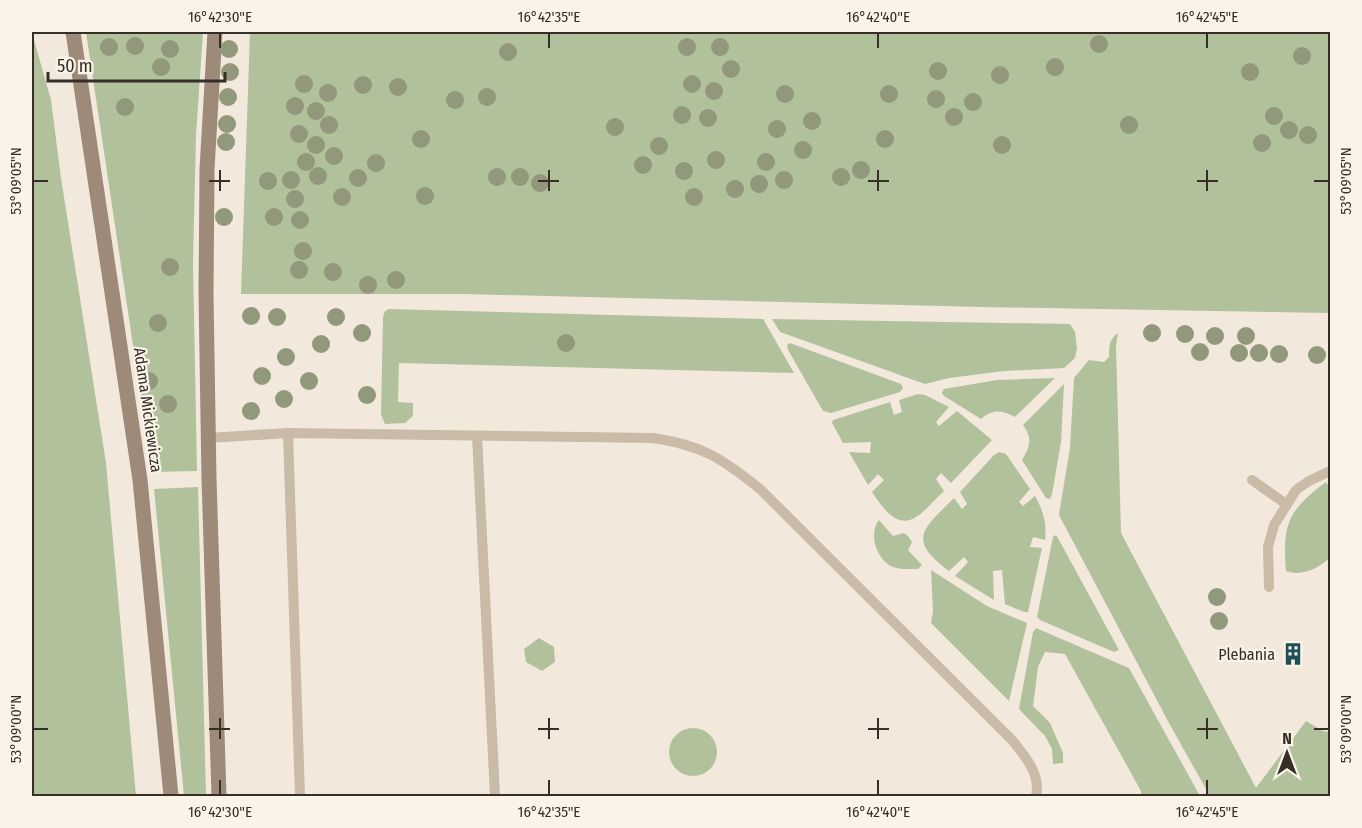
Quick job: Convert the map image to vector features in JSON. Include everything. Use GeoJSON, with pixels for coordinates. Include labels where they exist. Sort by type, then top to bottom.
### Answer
{"type":"FeatureCollection","features":[{"type":"Feature","properties":{"kind":"street","name":"Adama Mickiewicza"},"geometry":{"type":"LineString","coordinates":[[73,32],[140,480],[171,796]]}},
{"type":"Feature","properties":{"kind":"street"},"geometry":{"type":"LineString","coordinates":[[215,32],[207,170],[206,305],[219,796]]}},
{"type":"Feature","properties":{"kind":"lane"},"geometry":{"type":"LineString","coordinates":[[288,433],[300,796]]}},
{"type":"Feature","properties":{"kind":"lane"},"geometry":{"type":"LineString","coordinates":[[208,438],[288,433],[653,438],[685,444],[718,458],[760,489],[1012,740],[1026,757],[1034,773],[1036,796]]}},
{"type":"Feature","properties":{"kind":"lane"},"geometry":{"type":"LineString","coordinates":[[477,436],[495,796]]}},
{"type":"Feature","properties":{"kind":"lane"},"geometry":{"type":"LineString","coordinates":[[1269,587],[1268,547],[1274,525],[1296,490],[1330,471]]}},
{"type":"Feature","properties":{"kind":"lane"},"geometry":{"type":"LineString","coordinates":[[1252,480],[1286,504]]}},
{"type":"Feature","properties":{"kind":"green space"},"geometry":{"type":"Polygon","coordinates":[[[86,32],[203,32],[196,135],[193,264],[197,471],[152,472],[86,32]]]}},
{"type":"Feature","properties":{"kind":"green space"},"geometry":{"type":"Polygon","coordinates":[[[250,32],[1330,32],[1330,313],[464,294],[241,294],[250,32]]]}},
{"type":"Feature","properties":{"kind":"green space"},"geometry":{"type":"Polygon","coordinates":[[[32,33],[51,100],[106,463],[136,796],[32,796],[32,33]]]}},
{"type":"Feature","properties":{"kind":"green space"},"geometry":{"type":"Polygon","coordinates":[[[389,309],[763,319],[794,373],[399,363],[398,402],[413,403],[413,416],[405,423],[385,424],[381,415],[383,317],[385,311],[389,309]]]}},
{"type":"Feature","properties":{"kind":"green space"},"geometry":{"type":"Polygon","coordinates":[[[772,319],[1070,324],[1075,332],[1077,348],[1075,358],[1064,368],[1004,371],[949,378],[925,384],[780,332],[772,319]]]}},
{"type":"Feature","properties":{"kind":"green space"},"geometry":{"type":"Polygon","coordinates":[[[1118,333],[1116,345],[1121,533],[1256,788],[1306,721],[1323,731],[1330,732],[1330,796],[1210,796],[1060,517],[1070,448],[1074,378],[1089,360],[1104,362],[1109,357],[1111,341],[1118,333]]]}},
{"type":"Feature","properties":{"kind":"green space"},"geometry":{"type":"Polygon","coordinates":[[[790,343],[901,384],[903,388],[900,392],[831,413],[823,411],[788,350],[787,345],[790,343]]]}},
{"type":"Feature","properties":{"kind":"green space"},"geometry":{"type":"Polygon","coordinates":[[[1055,378],[1015,417],[997,412],[989,413],[981,419],[942,393],[944,389],[997,380],[1055,378]]]}},
{"type":"Feature","properties":{"kind":"green space"},"geometry":{"type":"Polygon","coordinates":[[[1064,384],[1061,442],[1050,499],[1046,498],[1022,460],[1029,443],[1028,434],[1023,425],[1064,384]]]}},
{"type":"Feature","properties":{"kind":"green space"},"geometry":{"type":"Polygon","coordinates":[[[918,394],[949,407],[936,422],[939,426],[957,411],[992,440],[951,483],[941,473],[936,479],[944,491],[916,517],[902,520],[890,514],[872,492],[884,480],[878,474],[868,485],[849,452],[870,453],[871,442],[843,443],[832,423],[833,420],[890,402],[894,415],[902,412],[899,400],[918,394]]]}},
{"type":"Feature","properties":{"kind":"green space"},"geometry":{"type":"Polygon","coordinates":[[[999,452],[1006,454],[1030,489],[1019,502],[1023,506],[1035,496],[1045,522],[1045,540],[1033,537],[1030,547],[1042,548],[1028,612],[1005,604],[1002,570],[993,571],[994,600],[955,576],[968,562],[964,557],[949,571],[927,550],[924,542],[927,526],[954,498],[962,509],[967,504],[960,492],[999,452]]]}},
{"type":"Feature","properties":{"kind":"green space"},"geometry":{"type":"Polygon","coordinates":[[[1326,482],[1330,489],[1330,558],[1304,572],[1286,571],[1285,542],[1290,520],[1303,501],[1326,482]]]}},
{"type":"Feature","properties":{"kind":"green space"},"geometry":{"type":"Polygon","coordinates":[[[198,487],[206,796],[184,796],[154,489],[198,487]]]}},
{"type":"Feature","properties":{"kind":"green space"},"geometry":{"type":"Polygon","coordinates":[[[879,520],[893,536],[904,533],[908,536],[912,542],[908,550],[922,565],[918,569],[896,568],[880,556],[874,537],[879,520]]]}},
{"type":"Feature","properties":{"kind":"green space"},"geometry":{"type":"Polygon","coordinates":[[[1056,535],[1119,650],[1114,652],[1037,617],[1053,537],[1056,535]]]}},
{"type":"Feature","properties":{"kind":"green space"},"geometry":{"type":"Polygon","coordinates":[[[931,570],[987,606],[1027,623],[1009,701],[931,623],[933,611],[931,570]]]}},
{"type":"Feature","properties":{"kind":"green space"},"geometry":{"type":"Polygon","coordinates":[[[1036,628],[1129,668],[1200,796],[1141,796],[1141,791],[1065,654],[1045,652],[1038,667],[1033,706],[1050,723],[1063,753],[1063,763],[1053,764],[1052,749],[1045,736],[1019,709],[1033,632],[1036,628]]]}},
{"type":"Feature","properties":{"kind":"green space"},"geometry":{"type":"Polygon","coordinates":[[[539,638],[554,647],[555,662],[542,671],[526,662],[524,649],[539,638]]]}},
{"type":"Feature","properties":{"kind":"green space"},"geometry":{"type":"Polygon","coordinates":[[[688,728],[698,728],[710,735],[717,747],[717,757],[710,769],[698,776],[688,776],[673,765],[669,757],[669,747],[680,732],[688,728]]]}},
{"type":"Feature","properties":{"kind":"place","name":"Plebania"},"geometry":{"type":"Point","coordinates":[1293,654]}}]}
